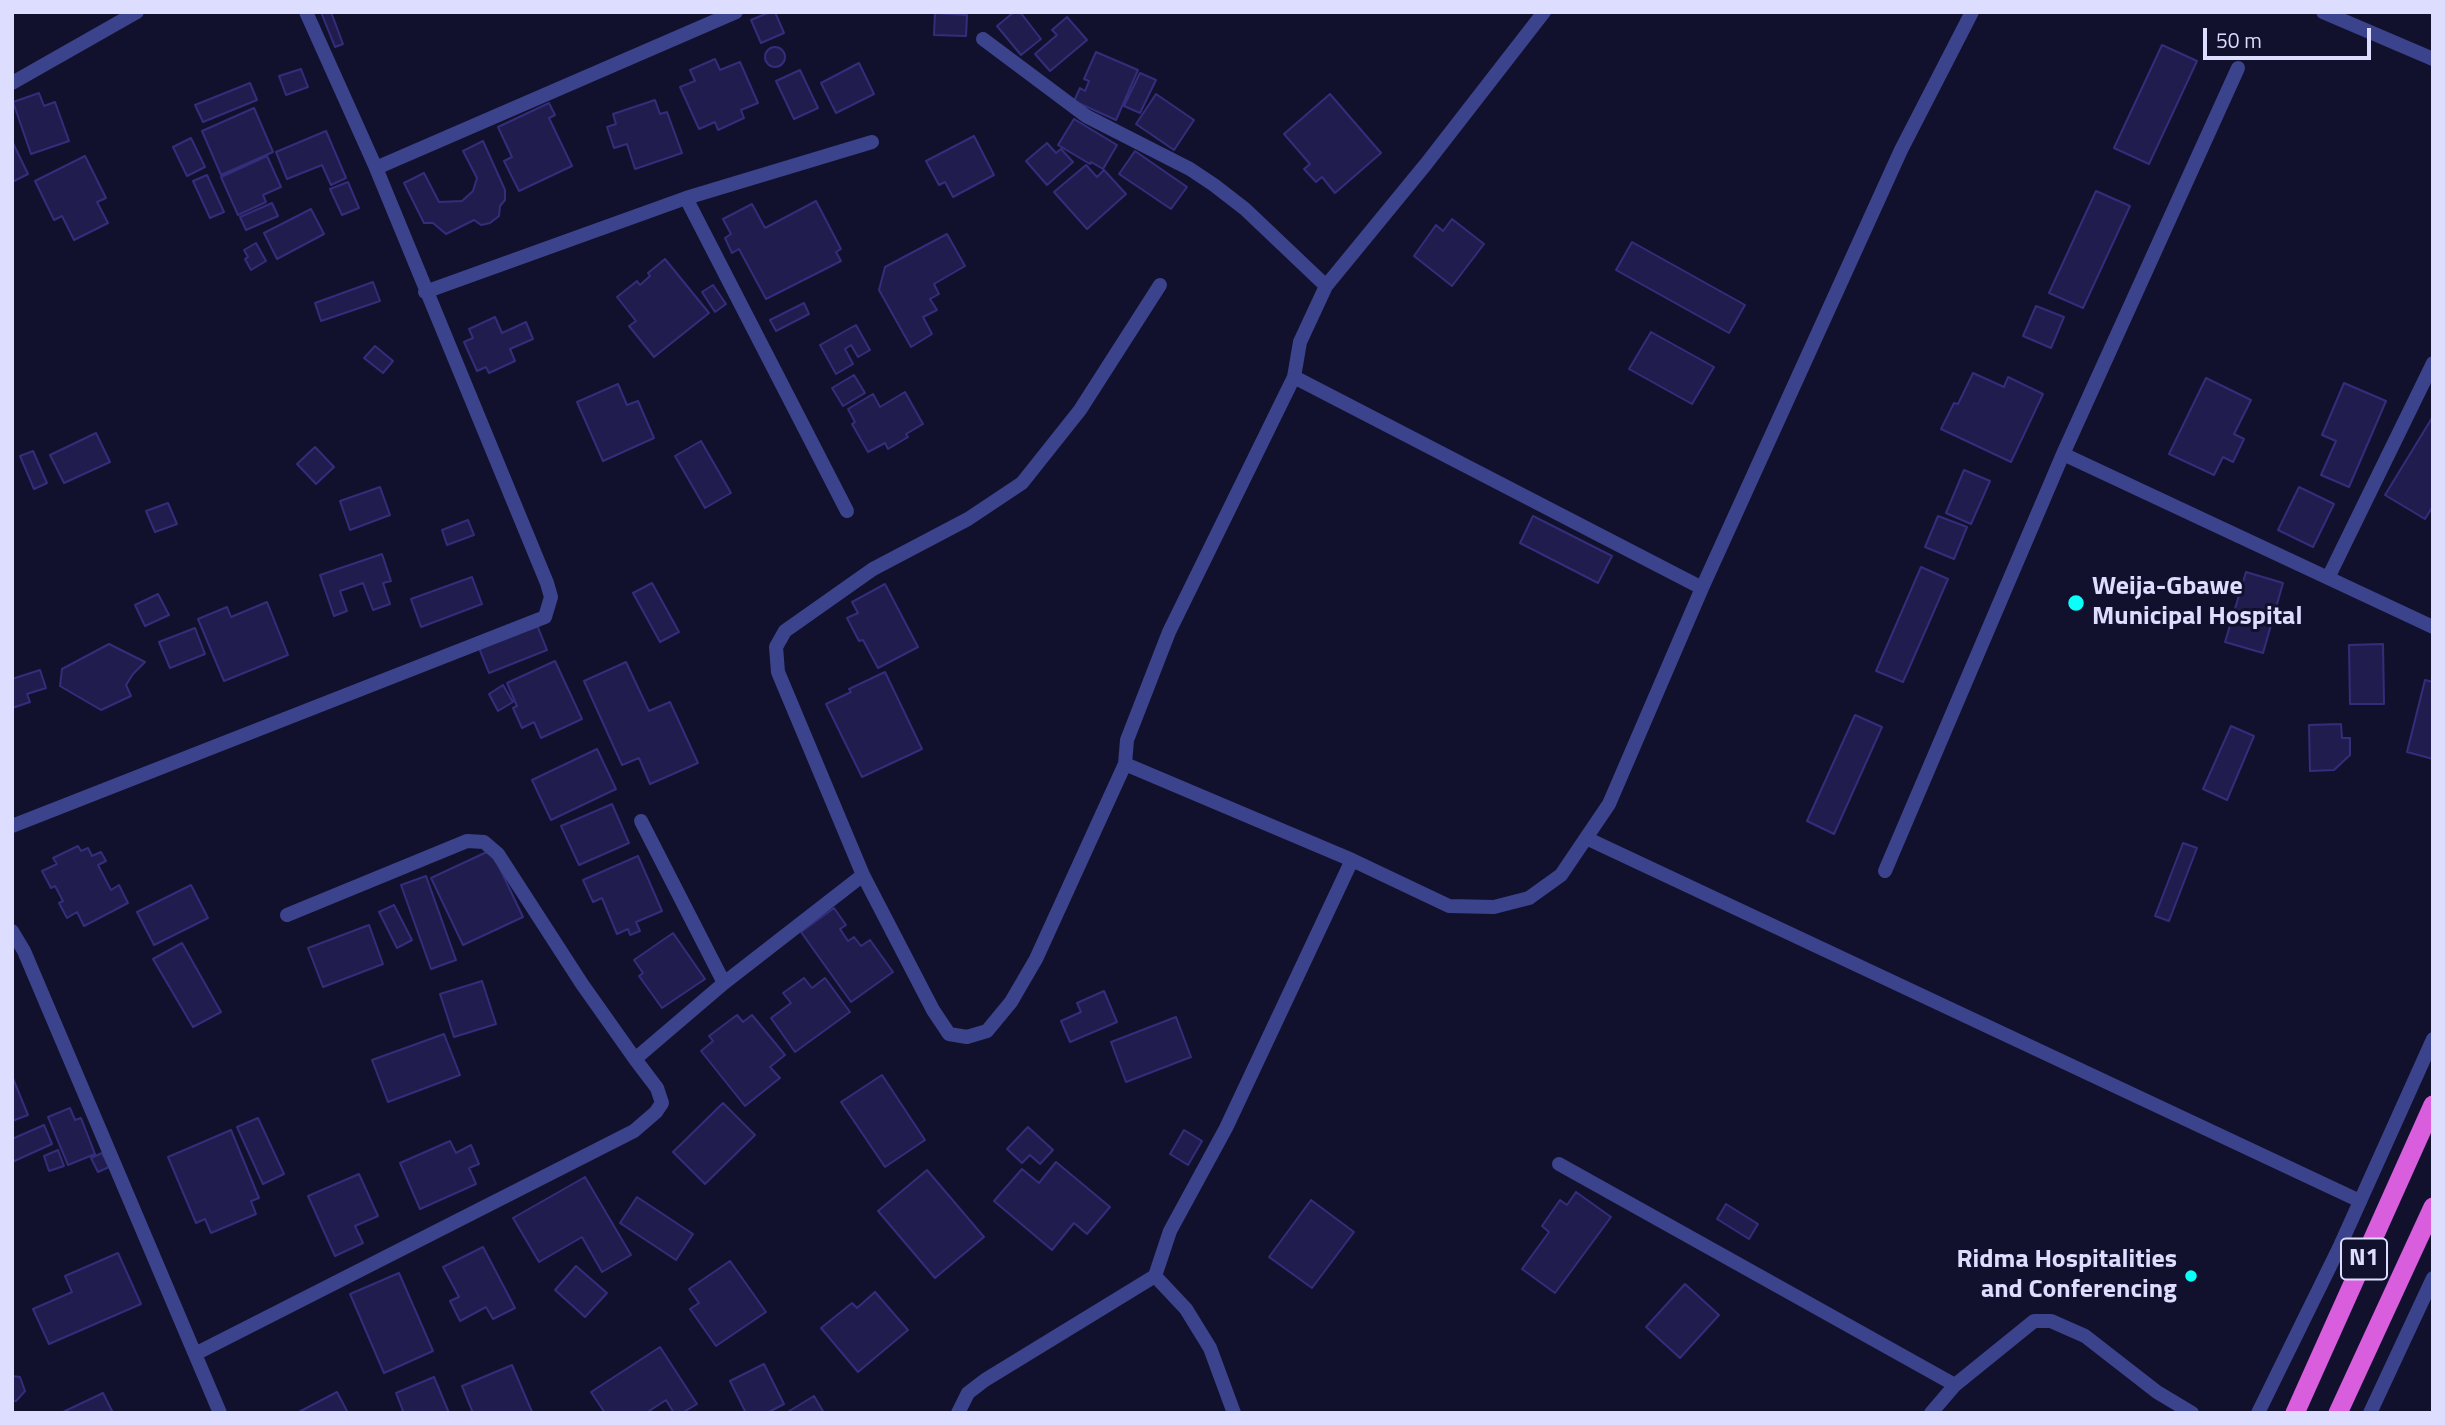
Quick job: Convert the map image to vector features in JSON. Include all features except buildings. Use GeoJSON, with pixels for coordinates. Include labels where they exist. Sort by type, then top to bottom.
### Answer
{"type":"FeatureCollection","features":[{"type":"Feature","properties":{"kind":"highway","name":"N1"},"geometry":{"type":"LineString","coordinates":[[2295,1413],[2433,1105]]}},
{"type":"Feature","properties":{"kind":"highway","name":"N1"},"geometry":{"type":"LineString","coordinates":[[2338,1413],[2433,1207]]}},
{"type":"Feature","properties":{"kind":"street"},"geometry":{"type":"LineString","coordinates":[[12,83],[137,12]]}},
{"type":"Feature","properties":{"kind":"street"},"geometry":{"type":"LineString","coordinates":[[12,826],[545,617],[551,597],[547,583],[376,168],[306,12]]}},
{"type":"Feature","properties":{"kind":"street"},"geometry":{"type":"LineString","coordinates":[[376,168],[736,12]]}},
{"type":"Feature","properties":{"kind":"street"},"geometry":{"type":"LineString","coordinates":[[1160,285],[1080,410],[1022,483],[968,519],[873,569],[785,631],[776,647],[778,672],[863,876],[933,1010],[949,1034],[967,1037],[986,1031],[1011,1002],[1036,959],[1125,764],[1127,740],[1169,632],[1294,377],[1300,342],[1326,286],[1426,164],[1544,12]]}},
{"type":"Feature","properties":{"kind":"street"},"geometry":{"type":"LineString","coordinates":[[1125,764],[1352,860],[1449,906],[1494,907],[1529,898],[1561,876],[1609,804],[1702,589],[1901,150],[1972,12]]}},
{"type":"Feature","properties":{"kind":"street"},"geometry":{"type":"LineString","coordinates":[[2323,12],[2433,59]]}},
{"type":"Feature","properties":{"kind":"street"},"geometry":{"type":"LineString","coordinates":[[983,39],[1086,116],[1190,169],[1214,185],[1245,209],[1326,286]]}},
{"type":"Feature","properties":{"kind":"street"},"geometry":{"type":"LineString","coordinates":[[1885,871],[2063,454],[2238,68]]}},
{"type":"Feature","properties":{"kind":"street"},"geometry":{"type":"LineString","coordinates":[[425,292],[686,198],[872,142]]}},
{"type":"Feature","properties":{"kind":"street"},"geometry":{"type":"LineString","coordinates":[[686,198],[847,511]]}},
{"type":"Feature","properties":{"kind":"street"},"geometry":{"type":"LineString","coordinates":[[2328,578],[2433,363]]}},
{"type":"Feature","properties":{"kind":"street"},"geometry":{"type":"LineString","coordinates":[[1294,377],[1702,589]]}},
{"type":"Feature","properties":{"kind":"street"},"geometry":{"type":"LineString","coordinates":[[2063,454],[2433,627]]}},
{"type":"Feature","properties":{"kind":"street"},"geometry":{"type":"LineString","coordinates":[[641,821],[724,983]]}},
{"type":"Feature","properties":{"kind":"street"},"geometry":{"type":"LineString","coordinates":[[1586,838],[2360,1201]]}},
{"type":"Feature","properties":{"kind":"street"},"geometry":{"type":"LineString","coordinates":[[195,1354],[634,1131],[656,1112],[662,1103],[657,1088],[582,984],[498,854],[484,842],[467,841],[287,915]]}},
{"type":"Feature","properties":{"kind":"street"},"geometry":{"type":"LineString","coordinates":[[958,1413],[968,1393],[985,1380],[1155,1276],[1170,1231],[1226,1128],[1352,860]]}},
{"type":"Feature","properties":{"kind":"street"},"geometry":{"type":"LineString","coordinates":[[635,1059],[724,983],[863,876]]}},
{"type":"Feature","properties":{"kind":"street"},"geometry":{"type":"LineString","coordinates":[[12,931],[24,951],[220,1413]]}},
{"type":"Feature","properties":{"kind":"street"},"geometry":{"type":"LineString","coordinates":[[2258,1413],[2339,1248],[2433,1039]]}},
{"type":"Feature","properties":{"kind":"street"},"geometry":{"type":"LineString","coordinates":[[1559,1164],[1955,1385]]}},
{"type":"Feature","properties":{"kind":"street"},"geometry":{"type":"LineString","coordinates":[[1155,1276],[1186,1309],[1210,1348],[1234,1413]]}},
{"type":"Feature","properties":{"kind":"street"},"geometry":{"type":"LineString","coordinates":[[2370,1413],[2433,1278]]}},
{"type":"Feature","properties":{"kind":"street"},"geometry":{"type":"LineString","coordinates":[[1931,1413],[1955,1385],[2034,1321],[2051,1321],[2085,1336],[2157,1392],[2192,1413]]}},
{"type":"Feature","properties":{"kind":"place","name":"Weija-Gbawe Municipal Hospital"},"geometry":{"type":"Point","coordinates":[2076,603]}},
{"type":"Feature","properties":{"kind":"place","name":"Ridma Hospitalities and Conferencing"},"geometry":{"type":"Point","coordinates":[2191,1276]}}]}
